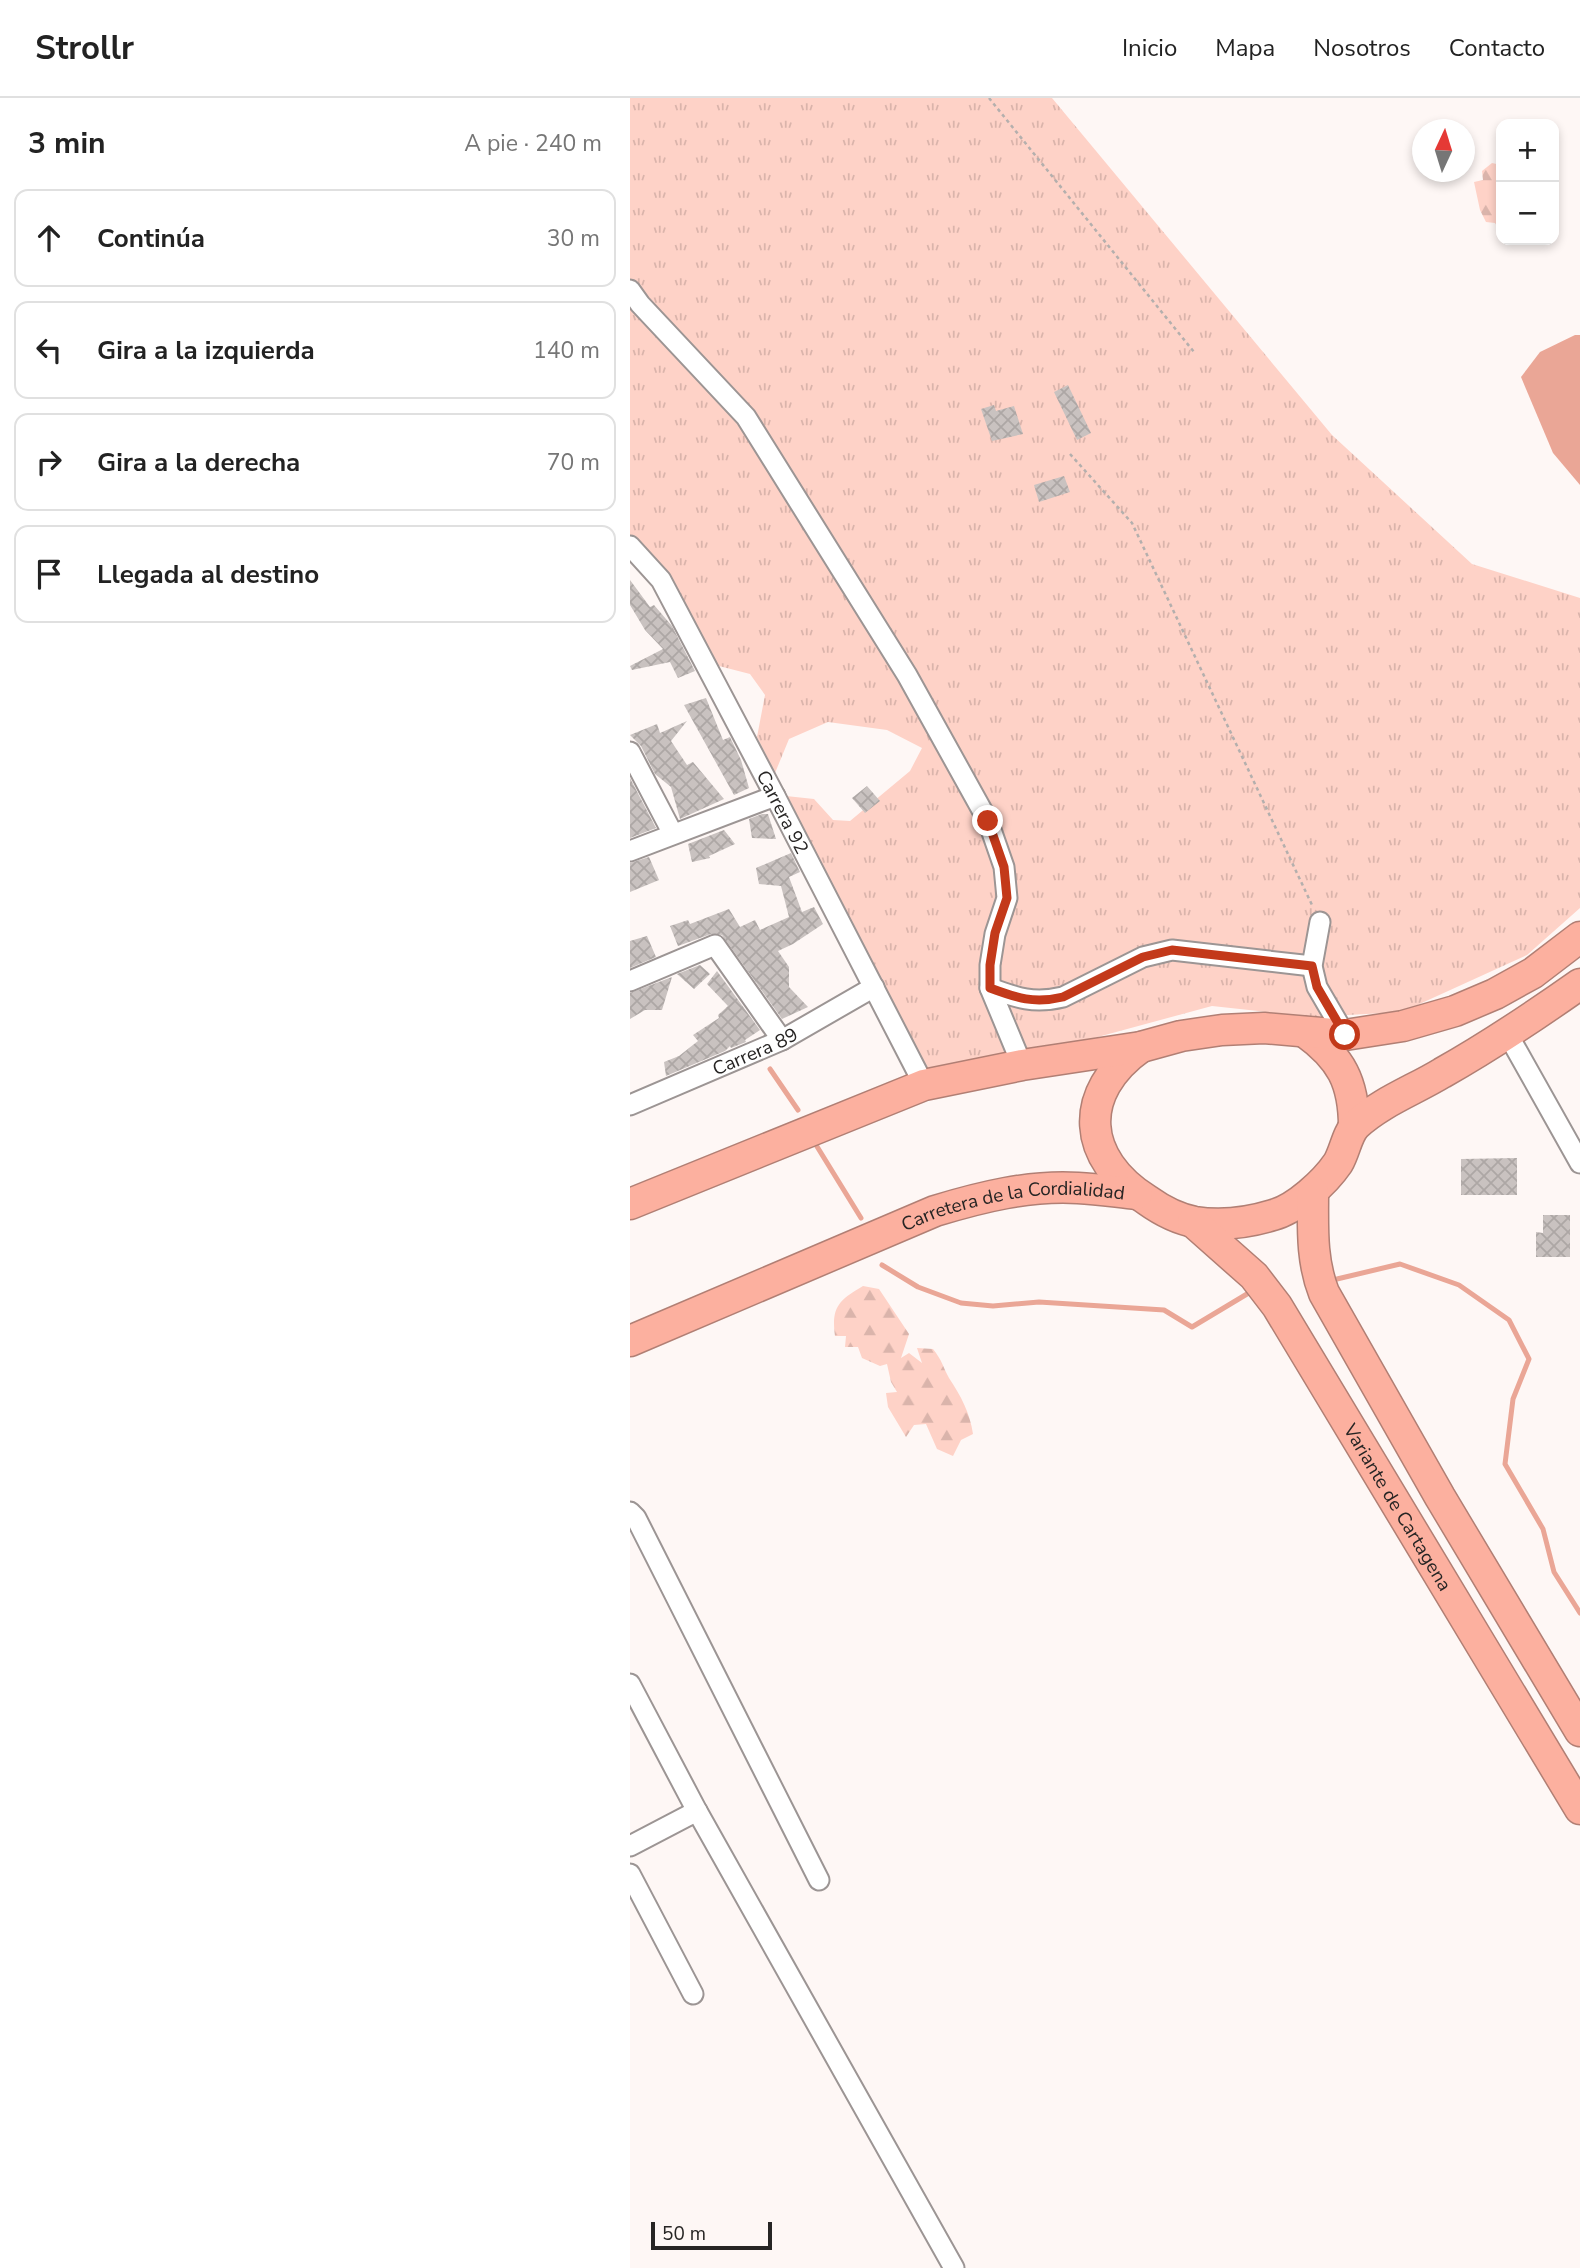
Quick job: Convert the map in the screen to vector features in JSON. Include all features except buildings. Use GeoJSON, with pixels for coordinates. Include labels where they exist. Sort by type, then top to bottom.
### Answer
{"type":"FeatureCollection","features":[{"type":"Feature","properties":{"kind":"highway"},"geometry":{"type":"LineString","coordinates":[[630,1204],[924,1084],[1022,1065],[1141,1047],[1181,1036],[1222,1030],[1264,1028],[1345,1035],[1403,1026],[1454,1011],[1495,994],[1533,973],[1580,937]]}},
{"type":"Feature","properties":{"kind":"highway","name":"Carretera de la Cordialidad"},"geometry":{"type":"LineString","coordinates":[[630,1341],[935,1211],[982,1197],[1024,1190],[1076,1188],[1137,1194],[1164,1211],[1193,1222],[1236,1224],[1277,1214],[1313,1192],[1338,1162],[1354,1127],[1378,1108],[1444,1072],[1580,984]]}},
{"type":"Feature","properties":{"kind":"highway"},"geometry":{"type":"LineString","coordinates":[[1305,1032],[1323,1046],[1343,1073],[1354,1105],[1354,1127]]}},
{"type":"Feature","properties":{"kind":"highway"},"geometry":{"type":"LineString","coordinates":[[1137,1194],[1119,1180],[1106,1162],[1098,1142],[1095,1119],[1099,1097],[1108,1077],[1122,1060],[1141,1047]]}},
{"type":"Feature","properties":{"kind":"highway"},"geometry":{"type":"LineString","coordinates":[[1313,1192],[1312,1248],[1324,1293],[1440,1497],[1580,1731]]}},
{"type":"Feature","properties":{"kind":"highway","name":"Variante de Cartagena"},"geometry":{"type":"LineString","coordinates":[[1193,1222],[1254,1276],[1277,1307],[1580,1810]]}},
{"type":"Feature","properties":{"kind":"street"},"geometry":{"type":"LineString","coordinates":[[630,290],[639,304],[746,417],[907,675],[988,821],[1004,867],[1007,898],[995,933],[990,988],[1022,1065]]}},
{"type":"Feature","properties":{"kind":"street","name":"Carrera 92"},"geometry":{"type":"LineString","coordinates":[[630,546],[661,580],[924,1084]]}},
{"type":"Feature","properties":{"kind":"street"},"geometry":{"type":"LineString","coordinates":[[630,752],[673,834]]}},
{"type":"Feature","properties":{"kind":"street"},"geometry":{"type":"LineString","coordinates":[[630,851],[775,796]]}},
{"type":"Feature","properties":{"kind":"street"},"geometry":{"type":"LineString","coordinates":[[1320,922],[1312,966],[1317,987],[1345,1035]]}},
{"type":"Feature","properties":{"kind":"street"},"geometry":{"type":"LineString","coordinates":[[630,981],[715,944],[782,1040]]}},
{"type":"Feature","properties":{"kind":"street"},"geometry":{"type":"LineString","coordinates":[[990,988],[1026,1001],[1063,997],[1143,957],[1172,950],[1312,966]]}},
{"type":"Feature","properties":{"kind":"street","name":"Carrera 89"},"geometry":{"type":"LineString","coordinates":[[630,1105],[782,1040],[874,987]]}},
{"type":"Feature","properties":{"kind":"street"},"geometry":{"type":"LineString","coordinates":[[1507,1033],[1580,1163]]}},
{"type":"Feature","properties":{"kind":"street"},"geometry":{"type":"LineString","coordinates":[[630,1512],[636,1518],[819,1881]]}},
{"type":"Feature","properties":{"kind":"street"},"geometry":{"type":"LineString","coordinates":[[630,1684],[697,1811],[954,2268]]}},
{"type":"Feature","properties":{"kind":"street"},"geometry":{"type":"LineString","coordinates":[[630,1846],[697,1811]]}},
{"type":"Feature","properties":{"kind":"street"},"geometry":{"type":"LineString","coordinates":[[630,1874],[693,1994]]}},
{"type":"Feature","properties":{"kind":"path"},"geometry":{"type":"LineString","coordinates":[[989,98],[1194,352]]}},
{"type":"Feature","properties":{"kind":"path"},"geometry":{"type":"LineString","coordinates":[[1070,454],[1132,523],[1320,922]]}},
{"type":"Feature","properties":{"kind":"green space"},"geometry":{"type":"Polygon","coordinates":[[[630,98],[1052,98],[1332,435],[1472,564],[1580,598],[1580,908],[1527,955],[1402,1012],[1312,1017],[1212,1006],[1094,1038],[928,1070],[786,796],[814,799],[833,820],[850,821],[910,771],[922,748],[887,730],[828,722],[789,739],[775,773],[757,737],[765,695],[750,674],[719,666],[661,580],[630,546],[630,98]]]}},
{"type":"Feature","properties":{"kind":"green space"},"geometry":{"type":"Polygon","coordinates":[[[1492,163],[1496,164],[1496,225],[1486,222],[1480,210],[1474,182],[1483,180],[1482,171],[1492,163]]]}},
{"type":"Feature","properties":{"kind":"green space"},"geometry":{"type":"Polygon","coordinates":[[[863,1286],[879,1289],[909,1334],[901,1358],[909,1353],[922,1363],[917,1348],[933,1349],[961,1398],[973,1434],[961,1440],[953,1456],[937,1449],[926,1424],[914,1425],[906,1437],[888,1407],[886,1393],[897,1392],[891,1382],[887,1364],[880,1366],[862,1358],[858,1347],[845,1347],[846,1336],[835,1336],[834,1318],[838,1305],[863,1286]]]}},
{"type":"Feature","properties":{"kind":"shaded area"},"geometry":{"type":"Polygon","coordinates":[[[1580,335],[1580,485],[1553,453],[1521,377],[1540,352],[1580,335]]]}},
{"type":"Feature","properties":{"kind":"waterway"},"geometry":{"type":"LineString","coordinates":[[770,1069],[798,1110]]}},
{"type":"Feature","properties":{"kind":"waterway"},"geometry":{"type":"LineString","coordinates":[[813,1140],[861,1218]]}},
{"type":"Feature","properties":{"kind":"waterway"},"geometry":{"type":"LineString","coordinates":[[1337,1279],[1400,1264],[1459,1285],[1509,1320],[1529,1359],[1513,1399],[1505,1464],[1543,1529],[1554,1572],[1580,1613]]}},
{"type":"Feature","properties":{"kind":"waterway"},"geometry":{"type":"LineString","coordinates":[[882,1265],[918,1287],[961,1303],[993,1306],[1039,1302],[1164,1310],[1192,1327],[1252,1291]]}},
{"type":"Feature","properties":{"kind":"route"},"geometry":{"type":"LineString","coordinates":[[988,821],[1004,867],[1007,898],[995,933],[990,988],[1026,1001],[1063,997],[1143,957],[1172,950],[1312,966],[1317,987],[1345,1035]]}}]}
